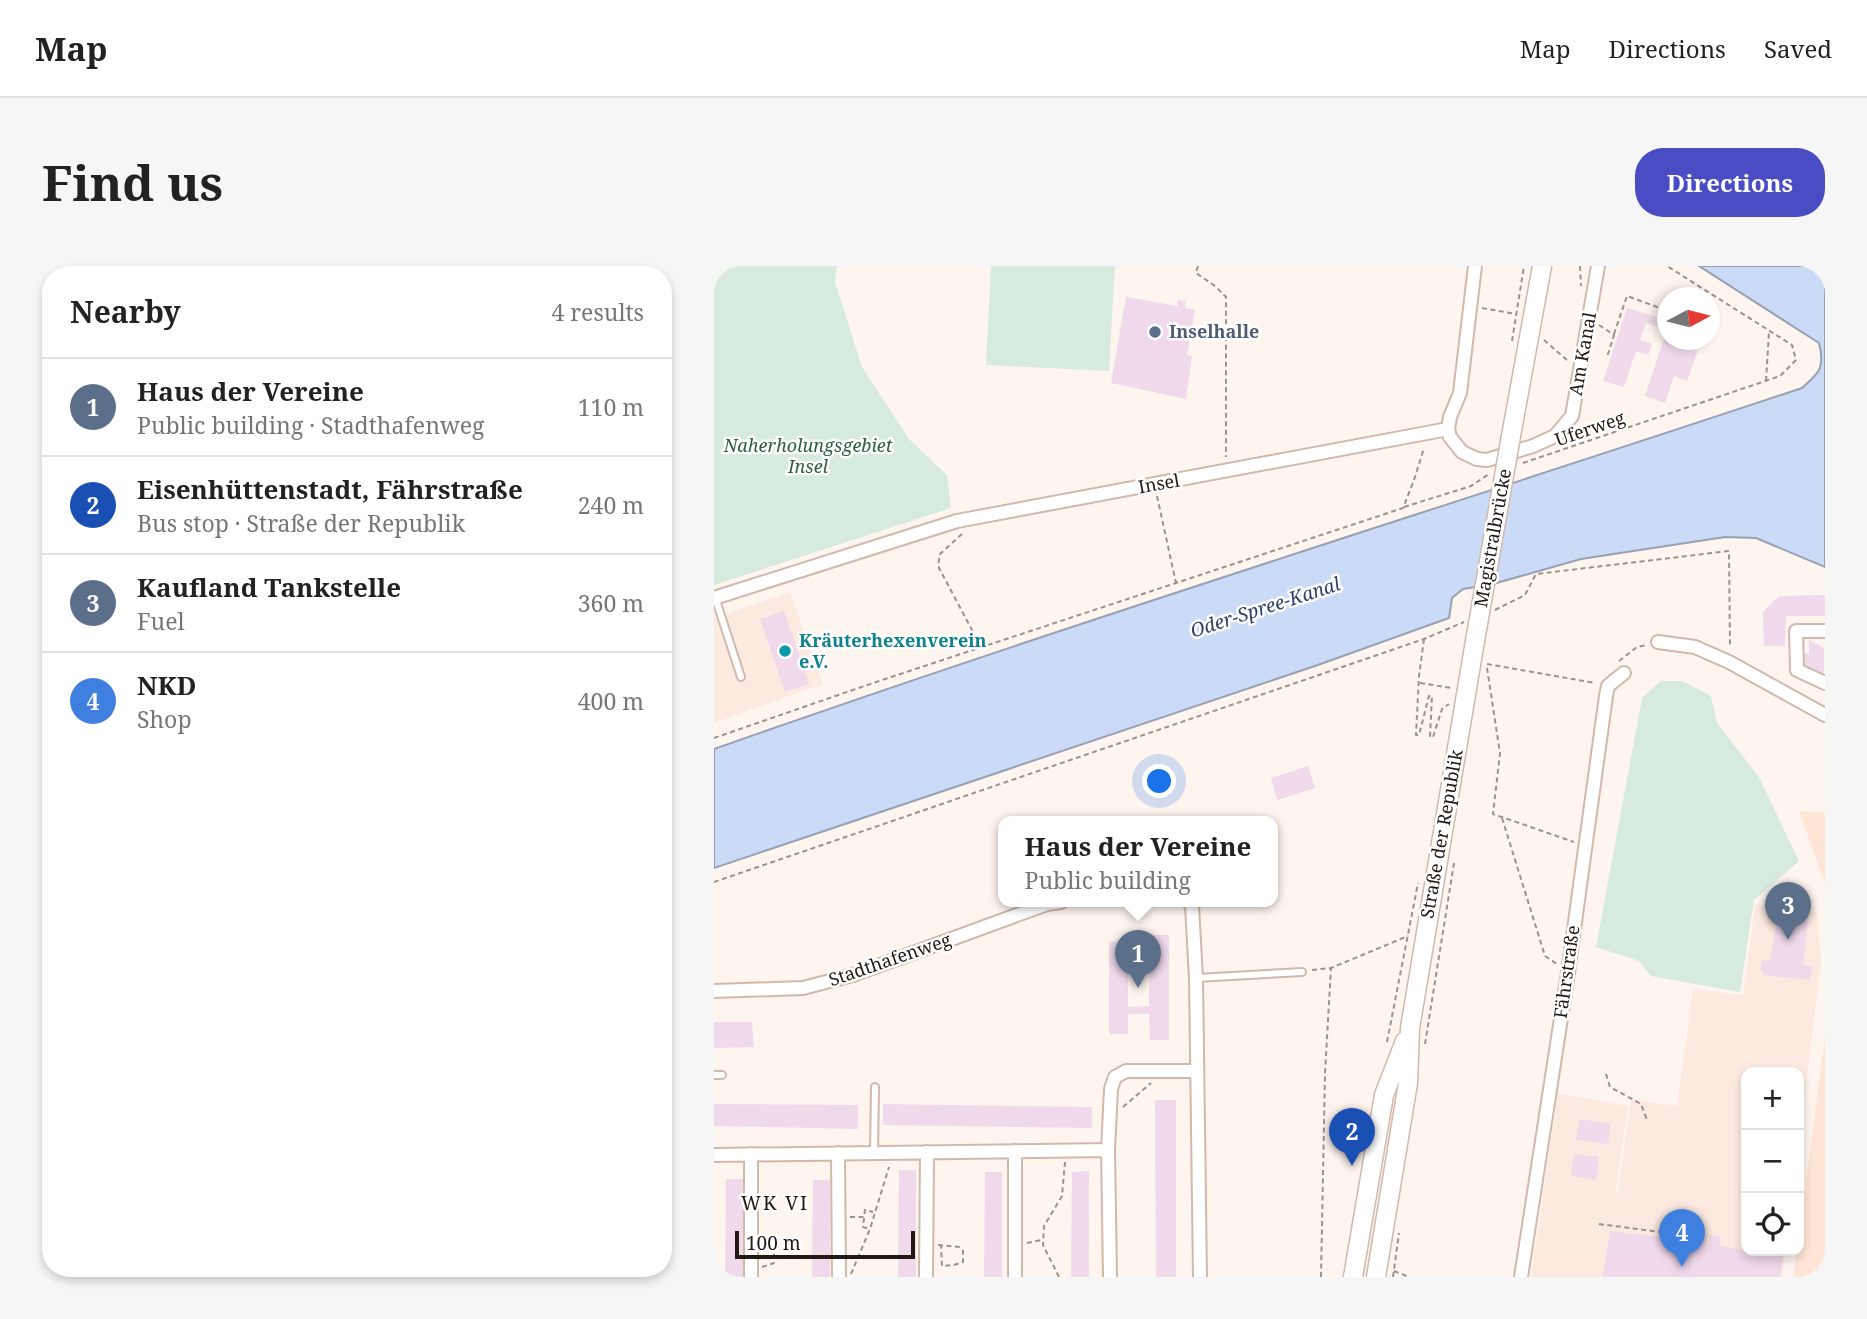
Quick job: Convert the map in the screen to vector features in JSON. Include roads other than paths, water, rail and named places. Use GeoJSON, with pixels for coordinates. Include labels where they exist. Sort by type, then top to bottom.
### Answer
{"type":"FeatureCollection","features":[{"type":"Feature","properties":{"kind":"main road","name":"Magistralbrücke"},"geometry":{"type":"LineString","coordinates":[[1475,641],[1542,266]]}},
{"type":"Feature","properties":{"kind":"main road","name":"Straße der Republik"},"geometry":{"type":"LineString","coordinates":[[1376,1277],[1408,1083],[1409,1028],[1475,641]]}},
{"type":"Feature","properties":{"kind":"main road","name":"Straße der Republik"},"geometry":{"type":"LineString","coordinates":[[1353,1277],[1384,1095],[1409,1028]]}},
{"type":"Feature","properties":{"kind":"street"},"geometry":{"type":"LineString","coordinates":[[1448,429],[1460,393],[1475,266]]}},
{"type":"Feature","properties":{"kind":"street","name":"Am Kanal"},"geometry":{"type":"LineString","coordinates":[[1448,429],[1450,437],[1462,452],[1487,460],[1533,446],[1555,436],[1572,416],[1598,266]]}},
{"type":"Feature","properties":{"kind":"street","name":"Insel"},"geometry":{"type":"LineString","coordinates":[[714,598],[957,521],[1448,429]]}},
{"type":"Feature","properties":{"kind":"street"},"geometry":{"type":"LineString","coordinates":[[1825,631],[1797,631],[1797,670],[1825,683]]}},
{"type":"Feature","properties":{"kind":"street"},"geometry":{"type":"LineString","coordinates":[[1658,642],[1695,647],[1729,662],[1825,715]]}},
{"type":"Feature","properties":{"kind":"street","name":"Fährstraße"},"geometry":{"type":"LineString","coordinates":[[1521,1277],[1568,973],[1608,686],[1623,673]]}},
{"type":"Feature","properties":{"kind":"street","name":"Stadthafenweg"},"geometry":{"type":"LineString","coordinates":[[714,991],[803,988],[853,975],[1038,907]]}},
{"type":"Feature","properties":{"kind":"street"},"geometry":{"type":"LineString","coordinates":[[1192,907],[1196,978],[1200,1277]]}},
{"type":"Feature","properties":{"kind":"street"},"geometry":{"type":"LineString","coordinates":[[1110,1277],[1108,1150],[1111,1089],[1115,1077],[1126,1071],[1196,1071]]}},
{"type":"Feature","properties":{"kind":"street"},"geometry":{"type":"LineString","coordinates":[[714,1155],[1108,1150]]}},
{"type":"Feature","properties":{"kind":"street"},"geometry":{"type":"LineString","coordinates":[[1015,1151],[1015,1277]]}},
{"type":"Feature","properties":{"kind":"street"},"geometry":{"type":"LineString","coordinates":[[926,1152],[926,1277]]}},
{"type":"Feature","properties":{"kind":"street"},"geometry":{"type":"LineString","coordinates":[[838,1153],[839,1277]]}},
{"type":"Feature","properties":{"kind":"street"},"geometry":{"type":"LineString","coordinates":[[751,1154],[751,1273]]}},
{"type":"Feature","properties":{"kind":"lane"},"geometry":{"type":"LineString","coordinates":[[714,598],[741,677]]}},
{"type":"Feature","properties":{"kind":"lane"},"geometry":{"type":"LineString","coordinates":[[1196,978],[1302,972]]}},
{"type":"Feature","properties":{"kind":"lane"},"geometry":{"type":"LineString","coordinates":[[714,1075],[722,1075]]}},
{"type":"Feature","properties":{"kind":"lane"},"geometry":{"type":"LineString","coordinates":[[874,1153],[875,1087]]}},
{"type":"Feature","properties":{"kind":"water","name":"Oder-Spree-Kanal"},"geometry":{"type":"Polygon","coordinates":[[[1699,266],[1825,266],[1825,567],[1756,538],[1725,537],[1581,559],[1493,584],[1463,589],[1452,598],[1449,618],[1315,666],[714,868],[714,749],[1121,611],[1802,388],[1813,378],[1821,364],[1819,343],[1699,266]]]}},
{"type":"Feature","properties":{"kind":"place","name":"Inselhalle"},"geometry":{"type":"Point","coordinates":[1155,332]}},
{"type":"Feature","properties":{"kind":"place","name":"Kräuterhexenverein e.V."},"geometry":{"type":"Point","coordinates":[785,651]}},
{"type":"Feature","properties":{"kind":"place","name":"Kaufland Tankstelle"},"geometry":{"type":"Point","coordinates":[1788,940]}},
{"type":"Feature","properties":{"kind":"place","name":"Haus der Vereine"},"geometry":{"type":"Point","coordinates":[1138,988]}},
{"type":"Feature","properties":{"kind":"place","name":"Eisenhüttenstadt, Fährstraße"},"geometry":{"type":"Point","coordinates":[1352,1166]}},
{"type":"Feature","properties":{"kind":"place","name":"NKD"},"geometry":{"type":"Point","coordinates":[1682,1267]}},
{"type":"Feature","properties":{"kind":"district","name":"WK VI"},"geometry":{"type":"Point","coordinates":[775,1203]}},
{"type":"Feature","properties":{"kind":"park label","name":"Naherholungsgebiet Insel"},"geometry":{"type":"Point","coordinates":[808,456]}}]}
